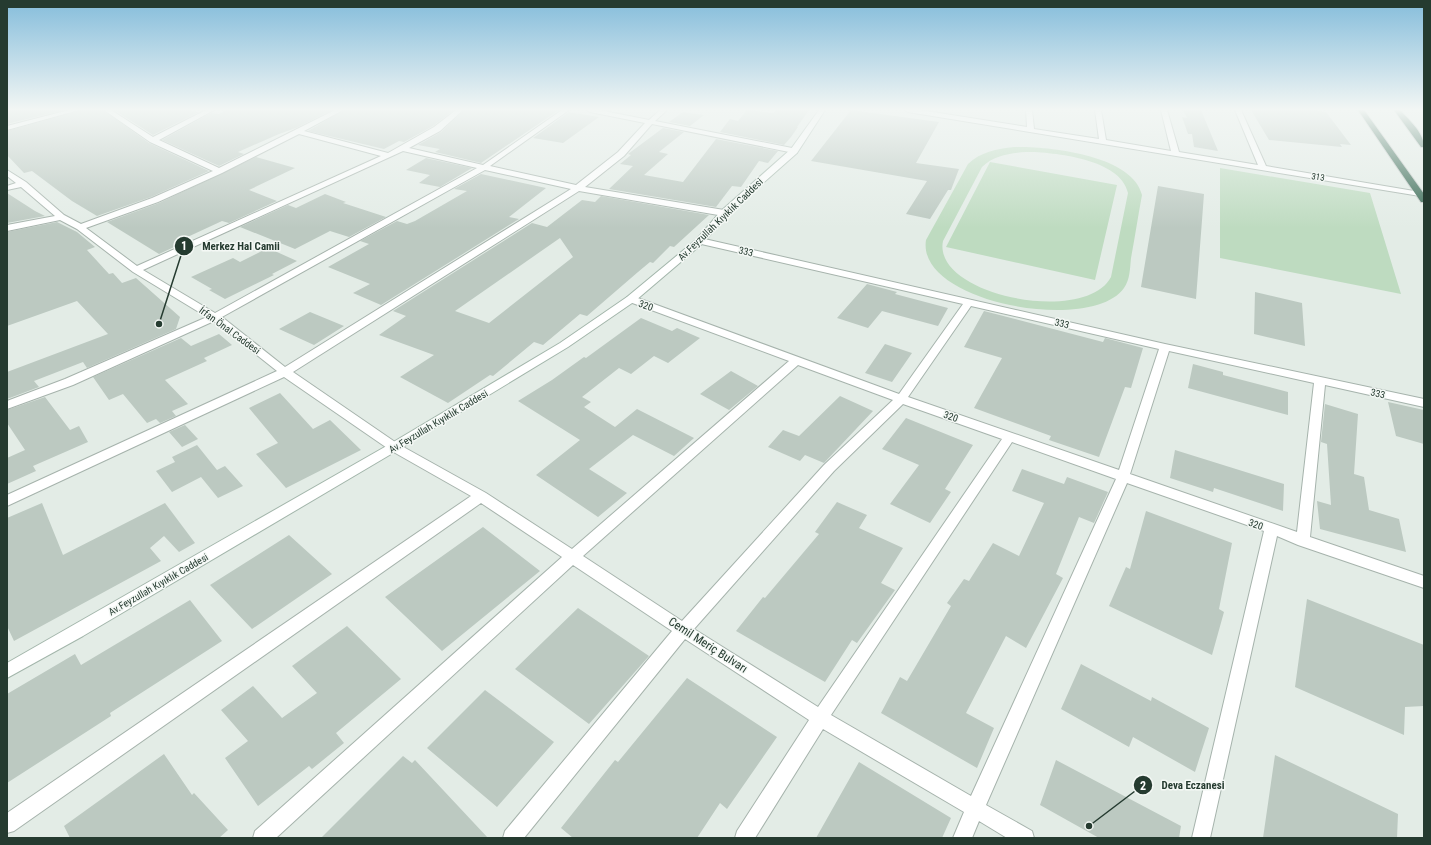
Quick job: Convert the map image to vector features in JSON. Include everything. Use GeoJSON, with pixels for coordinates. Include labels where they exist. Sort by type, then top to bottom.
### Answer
{"type":"FeatureCollection","features":[{"type":"Feature","properties":{"kind":"highway"},"geometry":{"type":"LineString","coordinates":[[1389,149],[1422,197]]}},
{"type":"Feature","properties":{"kind":"street"},"geometry":{"type":"LineString","coordinates":[[173,149],[219,171]]}},
{"type":"Feature","properties":{"kind":"street"},"geometry":{"type":"LineString","coordinates":[[80,227],[155,200],[262,149]]}},
{"type":"Feature","properties":{"kind":"street"},"geometry":{"type":"LineString","coordinates":[[366,149],[388,155]]}},
{"type":"Feature","properties":{"kind":"street"},"geometry":{"type":"LineString","coordinates":[[136,270],[401,149]]}},
{"type":"Feature","properties":{"kind":"street"},"geometry":{"type":"LineString","coordinates":[[404,149],[578,188],[724,213]]}},
{"type":"Feature","properties":{"kind":"street"},"geometry":{"type":"LineString","coordinates":[[7,406],[69,382],[215,317],[484,168],[510,149]]}},
{"type":"Feature","properties":{"kind":"street"},"geometry":{"type":"LineString","coordinates":[[7,501],[285,372],[578,188],[625,149]]}},
{"type":"Feature","properties":{"kind":"street"},"geometry":{"type":"LineString","coordinates":[[786,149],[794,151]]}},
{"type":"Feature","properties":{"kind":"street","name":"313"},"geometry":{"type":"LineString","coordinates":[[1148,149],[1263,168],[1422,197]]}},
{"type":"Feature","properties":{"kind":"street"},"geometry":{"type":"LineString","coordinates":[[1175,149],[1176,154]]}},
{"type":"Feature","properties":{"kind":"street"},"geometry":{"type":"LineString","coordinates":[[1255,149],[1263,168]]}},
{"type":"Feature","properties":{"kind":"street","name":"Av.Feyzullah Kıyıklık Caddesi"},"geometry":{"type":"LineString","coordinates":[[7,670],[78,631],[394,448],[564,345],[631,299],[700,241],[724,213],[794,151]]}},
{"type":"Feature","properties":{"kind":"street","name":"İrfan Önal Caddesi"},"geometry":{"type":"LineString","coordinates":[[7,172],[40,198],[60,217],[80,227],[136,270],[215,317],[285,372],[394,448]]}},
{"type":"Feature","properties":{"kind":"street"},"geometry":{"type":"LineString","coordinates":[[7,188],[23,184]]}},
{"type":"Feature","properties":{"kind":"street"},"geometry":{"type":"LineString","coordinates":[[7,228],[60,217]]}},
{"type":"Feature","properties":{"kind":"street","name":"333"},"geometry":{"type":"LineString","coordinates":[[700,241],[1165,347],[1424,403]]}},
{"type":"Feature","properties":{"kind":"street","name":"320"},"geometry":{"type":"LineString","coordinates":[[631,299],[901,399],[1303,541]]}},
{"type":"Feature","properties":{"kind":"street"},"geometry":{"type":"LineString","coordinates":[[512,838],[683,630],[829,468],[901,399],[969,302]]}},
{"type":"Feature","properties":{"kind":"street"},"geometry":{"type":"LineString","coordinates":[[962,838],[1123,477],[1165,347]]}},
{"type":"Feature","properties":{"kind":"street"},"geometry":{"type":"LineString","coordinates":[[262,838],[572,557],[796,360]]}},
{"type":"Feature","properties":{"kind":"street"},"geometry":{"type":"LineString","coordinates":[[1320,380],[1303,541],[1424,582]]}},
{"type":"Feature","properties":{"kind":"street"},"geometry":{"type":"LineString","coordinates":[[744,838],[820,718],[1009,437]]}},
{"type":"Feature","properties":{"kind":"street","name":"Cemil Meriç Bulvarı"},"geometry":{"type":"LineString","coordinates":[[394,448],[481,496],[683,630],[820,718],[1026,838]]}},
{"type":"Feature","properties":{"kind":"street"},"geometry":{"type":"LineString","coordinates":[[7,824],[481,496]]}},
{"type":"Feature","properties":{"kind":"street"},"geometry":{"type":"LineString","coordinates":[[1201,838],[1272,530]]}},
{"type":"Feature","properties":{"kind":"green space"},"geometry":{"type":"Polygon","coordinates":[[[1057,149],[1067,151],[1107,162],[1123,170],[1135,181],[1142,195],[1129,278],[1124,288],[1106,302],[1078,309],[1045,310],[1009,305],[976,295],[948,281],[930,262],[926,240],[968,164],[983,154],[995,150],[1057,149]],[[1020,152],[1003,155],[997,157],[982,167],[943,241],[946,260],[961,276],[984,289],[1013,298],[1044,301],[1072,300],[1096,292],[1111,277],[1128,193],[1123,181],[1113,172],[1100,165],[1069,156],[1020,152]]]}},
{"type":"Feature","properties":{"kind":"green space"},"geometry":{"type":"Polygon","coordinates":[[[990,162],[1117,185],[1095,280],[946,247],[990,162]]]}},
{"type":"Feature","properties":{"kind":"green space"},"geometry":{"type":"Polygon","coordinates":[[[1220,168],[1370,193],[1401,294],[1220,258],[1220,168]]]}},
{"type":"Feature","properties":{"kind":"building"},"geometry":{"type":"Polygon","coordinates":[[[7,149],[163,149],[209,171],[151,197],[97,216],[72,201],[32,171],[24,173],[7,155],[7,149]]]}},
{"type":"Feature","properties":{"kind":"building"},"geometry":{"type":"Polygon","coordinates":[[[183,149],[244,149],[238,152],[244,154],[219,166],[183,149]]]}},
{"type":"Feature","properties":{"kind":"building"},"geometry":{"type":"Polygon","coordinates":[[[439,149],[501,149],[481,163],[435,152],[439,149]]]}},
{"type":"Feature","properties":{"kind":"building"},"geometry":{"type":"Polygon","coordinates":[[[634,149],[662,149],[659,152],[668,154],[644,175],[683,182],[708,149],[770,149],[778,151],[768,163],[759,161],[741,187],[732,186],[716,207],[609,189],[633,166],[620,164],[631,155],[628,154],[634,149]]]}},
{"type":"Feature","properties":{"kind":"building"},"geometry":{"type":"Polygon","coordinates":[[[820,149],[924,149],[916,163],[959,169],[951,190],[948,190],[930,219],[906,214],[927,181],[811,161],[820,149]]]}},
{"type":"Feature","properties":{"kind":"building"},"geometry":{"type":"Polygon","coordinates":[[[256,157],[295,168],[249,190],[277,201],[229,223],[222,221],[181,240],[185,242],[159,254],[107,222],[159,203],[256,157]]]}},
{"type":"Feature","properties":{"kind":"building"},"geometry":{"type":"Polygon","coordinates":[[[426,158],[472,168],[440,187],[419,183],[430,175],[406,170],[426,158]]]}},
{"type":"Feature","properties":{"kind":"building"},"geometry":{"type":"Polygon","coordinates":[[[481,174],[546,188],[509,217],[519,219],[381,305],[353,293],[370,284],[328,267],[369,244],[360,241],[397,221],[407,224],[415,221],[467,191],[454,189],[481,174]]]}},
{"type":"Feature","properties":{"kind":"building"},"geometry":{"type":"Polygon","coordinates":[[[1158,186],[1204,194],[1196,299],[1141,287],[1158,186]]]}},
{"type":"Feature","properties":{"kind":"building"},"geometry":{"type":"Polygon","coordinates":[[[7,193],[35,211],[45,216],[7,223],[7,193]]]}},
{"type":"Feature","properties":{"kind":"building"},"geometry":{"type":"Polygon","coordinates":[[[325,194],[346,202],[343,203],[386,217],[349,237],[330,231],[295,249],[240,227],[288,205],[296,208],[325,194]]]}},
{"type":"Feature","properties":{"kind":"building"},"geometry":{"type":"Polygon","coordinates":[[[601,196],[709,215],[674,247],[670,246],[653,263],[650,262],[587,316],[580,314],[543,345],[534,342],[493,376],[490,375],[448,403],[400,377],[434,355],[379,335],[406,316],[393,311],[532,223],[547,227],[582,200],[595,202],[601,196]],[[560,238],[455,311],[489,323],[573,257],[560,238]]]}},
{"type":"Feature","properties":{"kind":"building"},"geometry":{"type":"Polygon","coordinates":[[[57,222],[77,232],[95,247],[87,250],[109,274],[113,273],[122,283],[136,278],[180,317],[176,329],[87,368],[83,362],[34,381],[39,387],[7,399],[7,372],[108,334],[77,301],[7,326],[7,232],[57,222]]]}},
{"type":"Feature","properties":{"kind":"building"},"geometry":{"type":"Polygon","coordinates":[[[268,248],[297,261],[272,274],[274,275],[225,299],[209,290],[212,289],[191,277],[233,258],[240,262],[268,248]]]}},
{"type":"Feature","properties":{"kind":"building"},"geometry":{"type":"Polygon","coordinates":[[[867,284],[897,292],[895,294],[948,308],[938,326],[882,311],[868,328],[837,318],[867,284]]]}},
{"type":"Feature","properties":{"kind":"building"},"geometry":{"type":"Polygon","coordinates":[[[1255,292],[1302,303],[1305,346],[1254,334],[1255,292]]]}},
{"type":"Feature","properties":{"kind":"building"},"geometry":{"type":"Polygon","coordinates":[[[984,311],[1103,342],[1105,338],[1143,348],[1131,388],[1125,387],[1099,457],[1049,440],[1051,436],[974,408],[1002,358],[964,347],[984,311]]]}},
{"type":"Feature","properties":{"kind":"building"},"geometry":{"type":"Polygon","coordinates":[[[310,312],[344,326],[314,345],[279,329],[310,312]]]}},
{"type":"Feature","properties":{"kind":"building"},"geometry":{"type":"Polygon","coordinates":[[[641,318],[672,331],[677,328],[700,338],[668,363],[654,356],[631,374],[619,368],[582,397],[591,402],[584,407],[615,427],[637,409],[694,438],[674,456],[633,435],[589,469],[627,493],[598,517],[536,475],[580,440],[518,401],[552,380],[584,357],[586,358],[641,318]]]}},
{"type":"Feature","properties":{"kind":"building"},"geometry":{"type":"Polygon","coordinates":[[[219,334],[232,345],[204,358],[207,361],[165,380],[188,404],[172,411],[176,416],[160,423],[156,419],[147,423],[123,394],[109,400],[93,377],[181,338],[191,346],[219,334]]]}},
{"type":"Feature","properties":{"kind":"building"},"geometry":{"type":"Polygon","coordinates":[[[885,344],[912,353],[892,382],[865,373],[885,344]]]}},
{"type":"Feature","properties":{"kind":"building"},"geometry":{"type":"Polygon","coordinates":[[[1193,364],[1223,372],[1223,375],[1288,392],[1288,415],[1188,388],[1193,364]]]}},
{"type":"Feature","properties":{"kind":"building"},"geometry":{"type":"Polygon","coordinates":[[[731,371],[758,386],[729,410],[700,394],[731,371]]]}},
{"type":"Feature","properties":{"kind":"building"},"geometry":{"type":"Polygon","coordinates":[[[280,393],[313,429],[330,420],[361,450],[286,488],[256,454],[278,443],[249,408],[280,393]]]}},
{"type":"Feature","properties":{"kind":"building"},"geometry":{"type":"Polygon","coordinates":[[[840,396],[873,411],[824,463],[805,455],[800,461],[768,447],[783,430],[799,436],[840,396]]]}},
{"type":"Feature","properties":{"kind":"building"},"geometry":{"type":"Polygon","coordinates":[[[45,397],[70,430],[79,426],[88,442],[33,466],[36,471],[7,484],[7,458],[25,450],[7,423],[7,410],[45,397]]]}},
{"type":"Feature","properties":{"kind":"building"},"geometry":{"type":"Polygon","coordinates":[[[1388,402],[1424,410],[1424,444],[1396,436],[1388,402]]]}},
{"type":"Feature","properties":{"kind":"building"},"geometry":{"type":"Polygon","coordinates":[[[1325,404],[1358,414],[1354,474],[1364,477],[1369,510],[1399,519],[1406,552],[1320,529],[1317,501],[1331,505],[1327,444],[1321,442],[1325,404]]]}},
{"type":"Feature","properties":{"kind":"building"},"geometry":{"type":"Polygon","coordinates":[[[906,418],[973,445],[945,489],[951,492],[930,523],[890,504],[919,465],[882,449],[906,418]]]}},
{"type":"Feature","properties":{"kind":"building"},"geometry":{"type":"Polygon","coordinates":[[[185,425],[198,439],[182,447],[169,432],[185,425]]]}},
{"type":"Feature","properties":{"kind":"building"},"geometry":{"type":"Polygon","coordinates":[[[197,445],[217,470],[225,466],[243,486],[218,498],[201,477],[172,492],[156,471],[175,462],[172,457],[197,445]]]}},
{"type":"Feature","properties":{"kind":"building"},"geometry":{"type":"Polygon","coordinates":[[[1175,450],[1284,484],[1283,511],[1214,488],[1213,492],[1170,478],[1175,450]]]}},
{"type":"Feature","properties":{"kind":"building"},"geometry":{"type":"Polygon","coordinates":[[[1022,469],[1064,484],[1067,477],[1108,492],[1094,523],[1079,517],[1056,574],[1063,578],[1026,648],[1006,636],[966,713],[994,728],[977,768],[881,713],[900,677],[907,681],[951,606],[947,603],[964,579],[969,581],[993,543],[1019,556],[1044,503],[1012,491],[1022,469]]]}},
{"type":"Feature","properties":{"kind":"building"},"geometry":{"type":"Polygon","coordinates":[[[837,502],[867,515],[859,528],[903,548],[881,583],[895,590],[857,643],[852,640],[825,682],[736,631],[763,597],[765,598],[819,534],[815,532],[837,502]]]}},
{"type":"Feature","properties":{"kind":"building"},"geometry":{"type":"Polygon","coordinates":[[[42,503],[63,555],[165,503],[195,543],[179,552],[164,536],[150,548],[161,561],[14,641],[7,626],[7,518],[42,503]]]}},
{"type":"Feature","properties":{"kind":"building"},"geometry":{"type":"Polygon","coordinates":[[[1146,511],[1232,543],[1219,609],[1224,612],[1212,655],[1109,606],[1126,567],[1130,569],[1146,511]]]}},
{"type":"Feature","properties":{"kind":"building"},"geometry":{"type":"Polygon","coordinates":[[[483,527],[540,571],[442,651],[385,597],[483,527]]]}},
{"type":"Feature","properties":{"kind":"building"},"geometry":{"type":"Polygon","coordinates":[[[289,535],[332,574],[252,629],[210,585],[289,535]]]}},
{"type":"Feature","properties":{"kind":"building"},"geometry":{"type":"Polygon","coordinates":[[[1307,599],[1424,645],[1424,706],[1405,707],[1404,735],[1295,687],[1307,599]]]}},
{"type":"Feature","properties":{"kind":"building"},"geometry":{"type":"Polygon","coordinates":[[[190,600],[222,641],[110,713],[111,716],[7,783],[7,694],[75,654],[81,665],[190,600]]]}},
{"type":"Feature","properties":{"kind":"building"},"geometry":{"type":"Polygon","coordinates":[[[578,608],[649,656],[589,724],[515,669],[578,608]]]}},
{"type":"Feature","properties":{"kind":"building"},"geometry":{"type":"Polygon","coordinates":[[[347,626],[401,679],[336,733],[344,743],[312,769],[309,766],[258,806],[225,758],[248,741],[221,710],[253,686],[282,718],[317,693],[292,666],[347,626]]]}},
{"type":"Feature","properties":{"kind":"building"},"geometry":{"type":"Polygon","coordinates":[[[1081,664],[1151,701],[1152,697],[1209,728],[1195,772],[1133,737],[1129,747],[1061,709],[1081,664]]]}},
{"type":"Feature","properties":{"kind":"building"},"geometry":{"type":"Polygon","coordinates":[[[687,678],[777,737],[727,809],[720,803],[697,838],[573,838],[561,828],[615,760],[618,762],[687,678]]]}},
{"type":"Feature","properties":{"kind":"building"},"geometry":{"type":"Polygon","coordinates":[[[485,690],[554,742],[497,807],[427,748],[485,690]]]}},
{"type":"Feature","properties":{"kind":"building"},"geometry":{"type":"Polygon","coordinates":[[[164,754],[192,795],[194,793],[228,830],[219,838],[70,838],[64,826],[164,754]]]}},
{"type":"Feature","properties":{"kind":"building"},"geometry":{"type":"Polygon","coordinates":[[[1275,755],[1398,814],[1397,838],[1263,838],[1275,755]]]}},
{"type":"Feature","properties":{"kind":"building"},"geometry":{"type":"Polygon","coordinates":[[[403,756],[412,763],[415,760],[488,838],[321,838],[403,756]]]}},
{"type":"Feature","properties":{"kind":"building"},"geometry":{"type":"Polygon","coordinates":[[[1056,760],[1181,826],[1179,838],[1099,838],[1040,805],[1056,760]]]}},
{"type":"Feature","properties":{"kind":"building"},"geometry":{"type":"Polygon","coordinates":[[[859,762],[951,818],[942,838],[816,838],[859,762]]]}},
{"type":"Feature","properties":{"kind":"place","name":"Merkez Hal Camii"},"geometry":{"type":"Point","coordinates":[159,324]}},
{"type":"Feature","properties":{"kind":"place","name":"Deva Eczanesi"},"geometry":{"type":"Point","coordinates":[1089,826]}}]}
